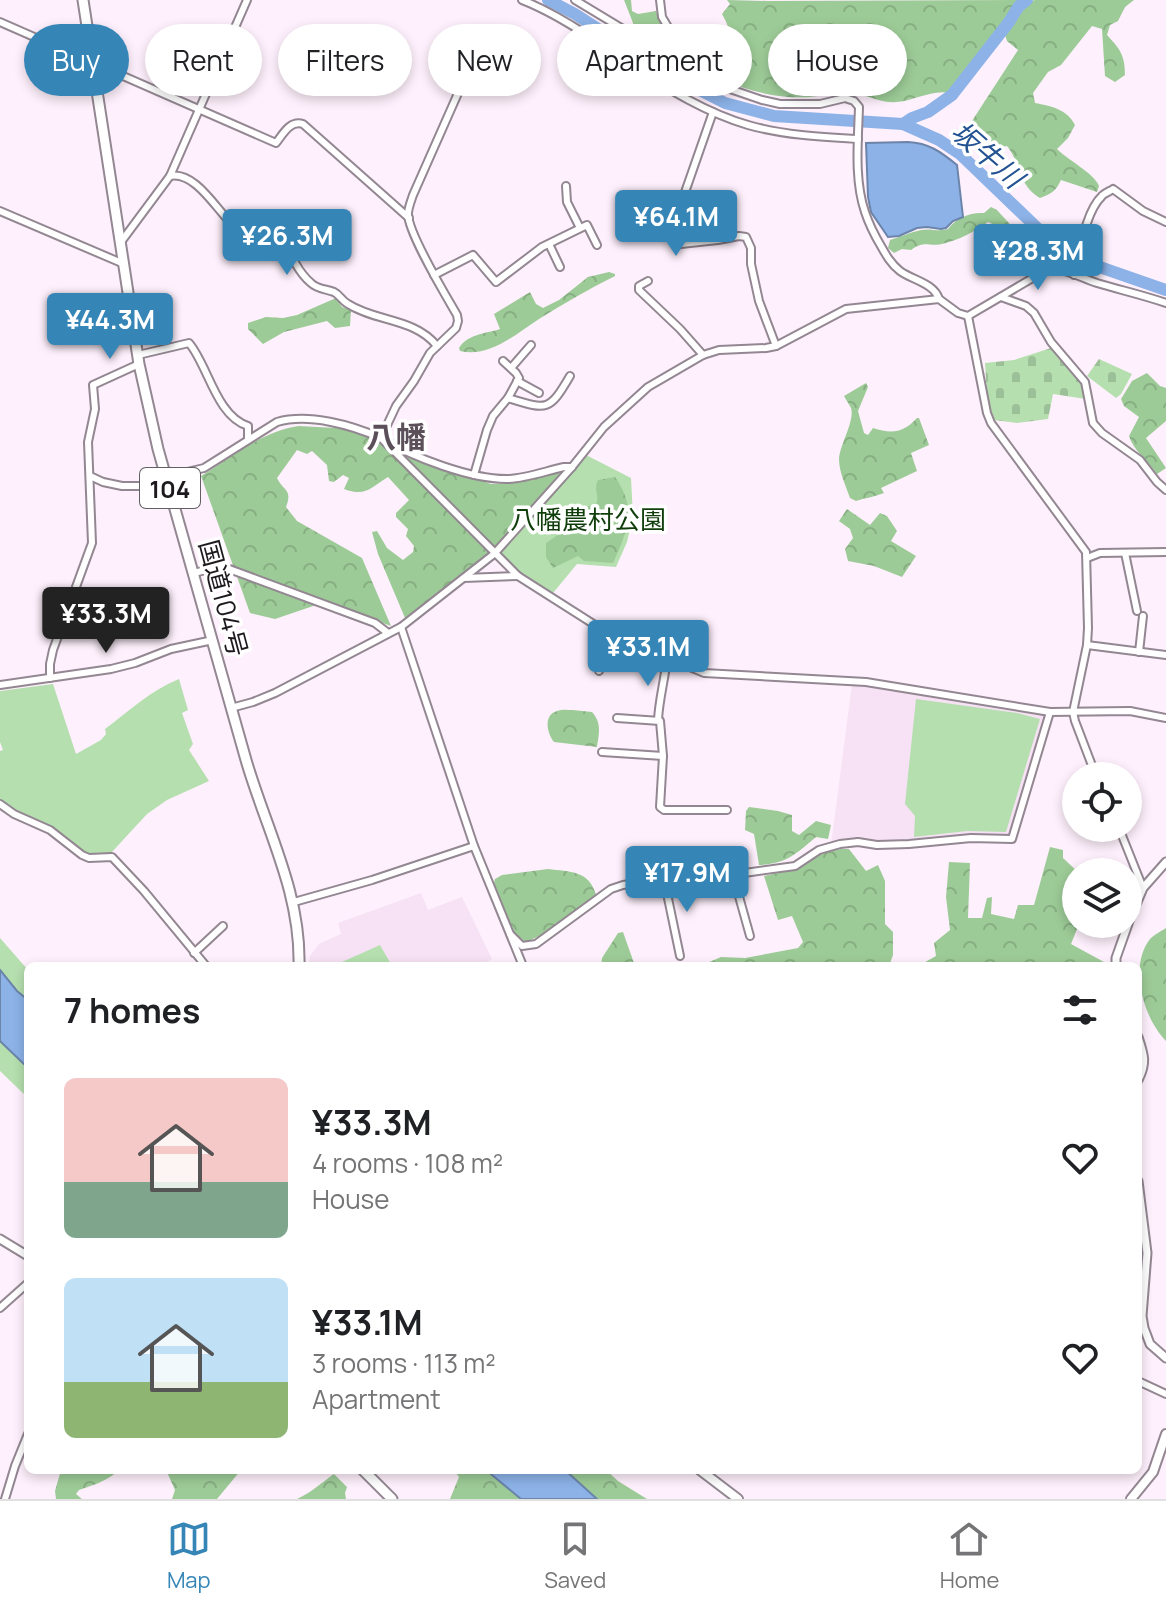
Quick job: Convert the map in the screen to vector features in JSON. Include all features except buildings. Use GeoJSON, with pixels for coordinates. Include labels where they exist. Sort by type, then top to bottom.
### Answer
{"type":"FeatureCollection","features":[{"type":"Feature","properties":{"kind":"highway","name":"国道104号"},"geometry":{"type":"LineString","coordinates":[[83,0],[87,24]]}},
{"type":"Feature","properties":{"kind":"highway","name":"国道104号"},"geometry":{"type":"LineString","coordinates":[[98,96],[139,360],[155,436],[231,708],[294,902],[299,962]]}},
{"type":"Feature","properties":{"kind":"highway"},"geometry":{"type":"LineString","coordinates":[[367,1474],[392,1499]]}},
{"type":"Feature","properties":{"kind":"main road"},"geometry":{"type":"LineString","coordinates":[[1131,1499],[1153,1472],[1166,1434]]}},
{"type":"Feature","properties":{"kind":"main road"},"geometry":{"type":"LineString","coordinates":[[705,1474],[738,1499]]}},
{"type":"Feature","properties":{"kind":"street"},"geometry":{"type":"LineString","coordinates":[[121,242],[170,176],[247,0]]}},
{"type":"Feature","properties":{"kind":"street"},"geometry":{"type":"LineString","coordinates":[[522,0],[586,34],[631,66],[713,112],[748,125],[780,132],[858,139]]}},
{"type":"Feature","properties":{"kind":"street"},"geometry":{"type":"LineString","coordinates":[[575,0],[615,24]]}},
{"type":"Feature","properties":{"kind":"street"},"geometry":{"type":"LineString","coordinates":[[660,0],[667,24]]}},
{"type":"Feature","properties":{"kind":"street"},"geometry":{"type":"LineString","coordinates":[[0,22],[24,33]]}},
{"type":"Feature","properties":{"kind":"street"},"geometry":{"type":"LineString","coordinates":[[129,79],[276,143],[290,125],[303,124],[409,218],[458,321],[452,333],[430,353],[396,406],[381,438]]}},
{"type":"Feature","properties":{"kind":"street"},"geometry":{"type":"LineString","coordinates":[[409,218],[413,195],[457,96]]}},
{"type":"Feature","properties":{"kind":"street"},"geometry":{"type":"LineString","coordinates":[[750,96],[780,104],[820,104],[849,98],[859,107],[858,164],[865,213],[887,257],[895,266],[932,288],[939,299],[958,313],[968,316],[1048,269],[1057,269],[1166,303]]}},
{"type":"Feature","properties":{"kind":"street"},"geometry":{"type":"LineString","coordinates":[[713,112],[676,218],[676,239],[681,244],[689,244],[746,237],[751,248],[759,301],[776,346]]}},
{"type":"Feature","properties":{"kind":"street"},"geometry":{"type":"LineString","coordinates":[[170,176],[176,175],[196,184],[234,226],[243,227],[265,217],[275,218],[293,258],[311,284],[336,293],[348,305],[413,327],[427,335],[437,346]]}},
{"type":"Feature","properties":{"kind":"street"},"geometry":{"type":"LineString","coordinates":[[566,186],[567,202],[580,228]]}},
{"type":"Feature","properties":{"kind":"street"},"geometry":{"type":"LineString","coordinates":[[1074,275],[1089,218],[1101,196],[1113,189],[1143,211],[1166,222]]}},
{"type":"Feature","properties":{"kind":"street"},"geometry":{"type":"LineString","coordinates":[[0,211],[124,264]]}},
{"type":"Feature","properties":{"kind":"street"},"geometry":{"type":"LineString","coordinates":[[434,275],[473,255],[496,282],[549,244],[587,225],[597,245]]}},
{"type":"Feature","properties":{"kind":"street"},"geometry":{"type":"LineString","coordinates":[[549,244],[560,267]]}},
{"type":"Feature","properties":{"kind":"street"},"geometry":{"type":"LineString","coordinates":[[648,281],[639,286],[639,290],[703,355]]}},
{"type":"Feature","properties":{"kind":"street"},"geometry":{"type":"LineString","coordinates":[[1001,297],[1026,306],[1034,313],[1051,342],[1085,382],[1093,423],[1140,460],[1166,490],[1166,499]]}},
{"type":"Feature","properties":{"kind":"street"},"geometry":{"type":"LineString","coordinates":[[231,708],[275,693],[401,627],[494,554],[604,427],[637,396],[703,355],[731,348],[776,346],[846,309],[939,299]]}},
{"type":"Feature","properties":{"kind":"street"},"geometry":{"type":"LineString","coordinates":[[968,316],[991,423],[1083,547],[1087,558],[1087,645],[1073,712],[1091,762]]}},
{"type":"Feature","properties":{"kind":"street"},"geometry":{"type":"LineString","coordinates":[[50,678],[53,650],[92,543],[88,442],[95,409],[93,385],[139,360],[189,343],[224,406],[237,422],[248,426],[248,440]]}},
{"type":"Feature","properties":{"kind":"street"},"geometry":{"type":"LineString","coordinates":[[511,368],[531,345]]}},
{"type":"Feature","properties":{"kind":"street"},"geometry":{"type":"LineString","coordinates":[[474,475],[487,430],[517,381],[518,375],[503,361]]}},
{"type":"Feature","properties":{"kind":"street"},"geometry":{"type":"LineString","coordinates":[[508,398],[535,407],[547,406],[557,397],[570,376]]}},
{"type":"Feature","properties":{"kind":"street"},"geometry":{"type":"LineString","coordinates":[[517,381],[539,393]]}},
{"type":"Feature","properties":{"kind":"street"},"geometry":{"type":"LineString","coordinates":[[90,476],[122,486],[140,486],[204,468],[283,420],[308,420],[355,428],[381,438],[402,451],[489,479],[514,479],[572,467]]}},
{"type":"Feature","properties":{"kind":"street"},"geometry":{"type":"LineString","coordinates":[[381,438],[518,576],[606,632],[688,668],[704,673],[866,682],[1050,712],[1130,711],[1166,718]]}},
{"type":"Feature","properties":{"kind":"street"},"geometry":{"type":"LineString","coordinates":[[1087,558],[1100,553],[1166,552]]}},
{"type":"Feature","properties":{"kind":"street"},"geometry":{"type":"LineString","coordinates":[[1125,553],[1140,614],[1139,652]]}},
{"type":"Feature","properties":{"kind":"street"},"geometry":{"type":"LineString","coordinates":[[194,573],[221,566],[375,623],[388,633]]}},
{"type":"Feature","properties":{"kind":"street"},"geometry":{"type":"LineString","coordinates":[[464,578],[518,576]]}},
{"type":"Feature","properties":{"kind":"street"},"geometry":{"type":"LineString","coordinates":[[401,627],[474,846],[521,962]]}},
{"type":"Feature","properties":{"kind":"street"},"geometry":{"type":"LineString","coordinates":[[599,671],[606,632]]}},
{"type":"Feature","properties":{"kind":"street"},"geometry":{"type":"LineString","coordinates":[[0,685],[111,669],[171,649],[213,640]]}},
{"type":"Feature","properties":{"kind":"street"},"geometry":{"type":"LineString","coordinates":[[1087,645],[1166,655]]}},
{"type":"Feature","properties":{"kind":"street"},"geometry":{"type":"LineString","coordinates":[[667,657],[658,720],[662,725],[663,756],[660,807],[664,810],[727,810]]}},
{"type":"Feature","properties":{"kind":"street"},"geometry":{"type":"LineString","coordinates":[[510,934],[522,946],[536,944],[611,889],[623,885],[795,866],[819,850],[840,844],[1012,839],[1050,712]]}},
{"type":"Feature","properties":{"kind":"street"},"geometry":{"type":"LineString","coordinates":[[617,718],[658,720]]}},
{"type":"Feature","properties":{"kind":"street"},"geometry":{"type":"LineString","coordinates":[[602,752],[663,756]]}},
{"type":"Feature","properties":{"kind":"street"},"geometry":{"type":"LineString","coordinates":[[0,804],[14,814],[50,830],[82,855],[89,858],[112,857],[202,962]]}},
{"type":"Feature","properties":{"kind":"street"},"geometry":{"type":"LineString","coordinates":[[1125,842],[1143,888],[1166,862]]}},
{"type":"Feature","properties":{"kind":"street"},"geometry":{"type":"LineString","coordinates":[[294,902],[474,846]]}},
{"type":"Feature","properties":{"kind":"street"},"geometry":{"type":"LineString","coordinates":[[733,875],[750,936]]}},
{"type":"Feature","properties":{"kind":"street"},"geometry":{"type":"LineString","coordinates":[[664,879],[680,956]]}},
{"type":"Feature","properties":{"kind":"street"},"geometry":{"type":"LineString","coordinates":[[194,953],[223,926]]}},
{"type":"Feature","properties":{"kind":"street"},"geometry":{"type":"LineString","coordinates":[[1116,962],[1123,938]]}},
{"type":"Feature","properties":{"kind":"street"},"geometry":{"type":"LineString","coordinates":[[1142,1052],[1142,1071]]}},
{"type":"Feature","properties":{"kind":"street"},"geometry":{"type":"LineString","coordinates":[[1142,1213],[1147,1253],[1144,1328],[1150,1344],[1166,1358]]}},
{"type":"Feature","properties":{"kind":"street"},"geometry":{"type":"LineString","coordinates":[[0,1239],[24,1254]]}},
{"type":"Feature","properties":{"kind":"street"},"geometry":{"type":"LineString","coordinates":[[0,1308],[24,1287]]}},
{"type":"Feature","properties":{"kind":"street"},"geometry":{"type":"LineString","coordinates":[[1142,1383],[1166,1394]]}},
{"type":"Feature","properties":{"kind":"street"},"geometry":{"type":"LineString","coordinates":[[5,1499],[24,1444]]}},
{"type":"Feature","properties":{"kind":"shaded area"},"geometry":{"type":"Polygon","coordinates":[[[852,684],[1046,714],[1008,838],[831,845],[852,684]]]}},
{"type":"Feature","properties":{"kind":"shaded area"},"geometry":{"type":"Polygon","coordinates":[[[421,893],[428,910],[462,897],[492,959],[487,962],[309,962],[319,944],[341,934],[338,923],[421,893]]]}},
{"type":"Feature","properties":{"kind":"green space"},"geometry":{"type":"Polygon","coordinates":[[[624,0],[631,0],[632,11],[638,14],[656,11],[661,24],[633,24],[624,0]]]}},
{"type":"Feature","properties":{"kind":"green space"},"geometry":{"type":"Polygon","coordinates":[[[727,0],[1023,0],[950,93],[889,102],[866,96],[907,96],[907,24],[768,24],[768,94],[752,90],[752,24],[727,24],[722,14],[730,4],[727,0]]]}},
{"type":"Feature","properties":{"kind":"green space"},"geometry":{"type":"Polygon","coordinates":[[[1034,0],[1134,0],[1125,7],[1118,21],[1110,25],[1107,35],[1121,53],[1125,75],[1115,82],[1105,76],[1102,29],[1092,26],[1061,65],[1048,72],[1033,93],[1035,103],[1058,109],[1072,120],[1075,125],[1057,149],[1092,176],[1099,186],[1097,192],[1061,180],[1053,192],[1040,198],[1023,180],[1007,146],[996,148],[972,130],[970,124],[1018,50],[1007,41],[1005,35],[1019,14],[1034,0]]]}},
{"type":"Feature","properties":{"kind":"green space"},"geometry":{"type":"Polygon","coordinates":[[[991,207],[1018,233],[988,222],[942,244],[923,244],[894,253],[888,248],[890,240],[921,230],[948,229],[964,216],[984,213],[991,207]]]}},
{"type":"Feature","properties":{"kind":"green space"},"geometry":{"type":"Polygon","coordinates":[[[609,272],[615,276],[502,343],[481,351],[460,351],[463,343],[472,337],[500,329],[494,314],[530,292],[536,304],[543,308],[559,300],[588,277],[609,272]]]}},
{"type":"Feature","properties":{"kind":"green space"},"geometry":{"type":"Polygon","coordinates":[[[336,298],[342,307],[351,310],[350,326],[335,328],[327,321],[284,332],[263,344],[248,329],[248,323],[266,317],[297,315],[336,298]]]}},
{"type":"Feature","properties":{"kind":"green space"},"geometry":{"type":"Polygon","coordinates":[[[1051,348],[1080,381],[1086,399],[1053,394],[1048,419],[1017,423],[994,420],[987,396],[985,363],[1014,360],[1051,348]]]}},
{"type":"Feature","properties":{"kind":"green space"},"geometry":{"type":"Polygon","coordinates":[[[1099,359],[1132,374],[1116,398],[1087,376],[1099,359]]]}},
{"type":"Feature","properties":{"kind":"green space"},"geometry":{"type":"Polygon","coordinates":[[[1147,373],[1166,388],[1166,421],[1146,438],[1166,468],[1157,474],[1131,441],[1129,436],[1139,417],[1124,406],[1121,399],[1132,381],[1147,373]]]}},
{"type":"Feature","properties":{"kind":"green space"},"geometry":{"type":"Polygon","coordinates":[[[866,383],[868,387],[858,411],[864,433],[868,435],[873,428],[897,431],[919,418],[929,445],[911,453],[917,471],[881,488],[884,493],[856,501],[850,498],[839,464],[852,413],[844,396],[866,383]]]}},
{"type":"Feature","properties":{"kind":"green space"},"geometry":{"type":"Polygon","coordinates":[[[299,426],[354,429],[418,460],[491,484],[516,483],[560,471],[559,477],[498,546],[405,618],[372,532],[377,531],[387,548],[403,560],[413,552],[414,546],[406,536],[408,529],[396,517],[396,513],[409,500],[388,477],[363,492],[344,489],[349,478],[343,475],[334,482],[329,481],[327,465],[312,451],[307,454],[297,450],[277,478],[288,493],[286,507],[297,521],[362,558],[391,626],[325,602],[275,619],[250,613],[201,476],[260,439],[299,426]]]}},
{"type":"Feature","properties":{"kind":"green space","name":"八幡農村公園"},"geometry":{"type":"Polygon","coordinates":[[[586,455],[631,478],[633,517],[616,567],[577,564],[553,593],[524,576],[500,553],[586,455]]]}},
{"type":"Feature","properties":{"kind":"green space"},"geometry":{"type":"Polygon","coordinates":[[[615,477],[626,499],[628,520],[613,563],[584,561],[578,556],[553,568],[546,557],[546,543],[562,532],[579,509],[596,504],[598,480],[615,477]]]}},
{"type":"Feature","properties":{"kind":"green space"},"geometry":{"type":"Polygon","coordinates":[[[847,509],[870,525],[880,513],[887,516],[897,531],[891,541],[916,556],[902,577],[874,566],[848,561],[845,549],[853,538],[850,529],[839,521],[847,509]]]}},
{"type":"Feature","properties":{"kind":"green space"},"geometry":{"type":"Polygon","coordinates":[[[179,679],[188,710],[182,713],[193,744],[189,750],[209,781],[167,800],[147,814],[111,853],[91,855],[84,852],[57,831],[17,812],[0,800],[0,751],[3,750],[0,742],[0,691],[53,684],[76,754],[101,740],[106,734],[105,729],[140,702],[179,679]]]}},
{"type":"Feature","properties":{"kind":"green space"},"geometry":{"type":"Polygon","coordinates":[[[916,699],[1040,719],[1006,832],[967,831],[914,837],[915,816],[905,804],[916,699]]]}},
{"type":"Feature","properties":{"kind":"green space"},"geometry":{"type":"Polygon","coordinates":[[[559,710],[592,712],[595,716],[599,729],[597,747],[554,742],[548,729],[550,716],[559,710]]]}},
{"type":"Feature","properties":{"kind":"green space"},"geometry":{"type":"Polygon","coordinates":[[[749,807],[792,815],[792,831],[799,835],[816,821],[831,825],[828,839],[816,837],[790,857],[759,865],[754,834],[745,830],[749,807]]]}},
{"type":"Feature","properties":{"kind":"green space"},"geometry":{"type":"Polygon","coordinates":[[[1050,847],[1063,850],[1062,938],[1073,938],[1071,944],[1104,962],[925,962],[936,956],[934,943],[950,930],[946,897],[949,862],[970,863],[968,918],[982,918],[987,898],[992,897],[991,914],[1014,919],[1018,905],[1034,905],[1050,847]]]}},
{"type":"Feature","properties":{"kind":"green space"},"geometry":{"type":"Polygon","coordinates":[[[849,849],[866,871],[878,865],[885,881],[885,924],[893,932],[890,962],[709,962],[721,957],[745,958],[798,948],[803,942],[792,916],[778,920],[764,876],[795,869],[821,854],[849,849]]]}},
{"type":"Feature","properties":{"kind":"green space"},"geometry":{"type":"Polygon","coordinates":[[[548,869],[584,877],[596,895],[563,922],[525,942],[515,933],[502,905],[495,879],[502,875],[548,869]]]}},
{"type":"Feature","properties":{"kind":"green space"},"geometry":{"type":"Polygon","coordinates":[[[1166,928],[1166,1041],[1151,1020],[1142,992],[1140,962],[1150,939],[1166,928]]]}},
{"type":"Feature","properties":{"kind":"green space"},"geometry":{"type":"Polygon","coordinates":[[[623,932],[634,962],[602,962],[602,958],[618,933],[623,932]]]}},
{"type":"Feature","properties":{"kind":"green space"},"geometry":{"type":"Polygon","coordinates":[[[0,938],[24,965],[24,997],[17,991],[0,970],[0,938]]]}},
{"type":"Feature","properties":{"kind":"green space"},"geometry":{"type":"Polygon","coordinates":[[[380,945],[390,962],[342,962],[380,945]]]}},
{"type":"Feature","properties":{"kind":"green space"},"geometry":{"type":"Polygon","coordinates":[[[0,1041],[24,1064],[24,1094],[0,1071],[0,1041]]]}},
{"type":"Feature","properties":{"kind":"green space"},"geometry":{"type":"Polygon","coordinates":[[[60,1474],[115,1474],[79,1490],[76,1494],[82,1499],[56,1499],[60,1474]]]}},
{"type":"Feature","properties":{"kind":"green space"},"geometry":{"type":"Polygon","coordinates":[[[168,1474],[238,1474],[217,1499],[172,1499],[175,1490],[168,1474]]]}},
{"type":"Feature","properties":{"kind":"green space"},"geometry":{"type":"Polygon","coordinates":[[[334,1474],[347,1487],[346,1499],[297,1499],[312,1490],[334,1474]]]}},
{"type":"Feature","properties":{"kind":"green space"},"geometry":{"type":"Polygon","coordinates":[[[457,1474],[491,1474],[521,1499],[450,1499],[459,1477],[457,1474]]]}},
{"type":"Feature","properties":{"kind":"green space"},"geometry":{"type":"Polygon","coordinates":[[[569,1474],[610,1474],[647,1499],[597,1499],[569,1474]]]}},
{"type":"Feature","properties":{"kind":"water"},"geometry":{"type":"Polygon","coordinates":[[[908,142],[934,149],[957,165],[963,217],[946,228],[917,228],[888,237],[871,212],[866,143],[908,142]]]}},
{"type":"Feature","properties":{"kind":"water"},"geometry":{"type":"Polygon","coordinates":[[[0,970],[24,997],[24,1064],[0,1041],[0,970]]]}},
{"type":"Feature","properties":{"kind":"water"},"geometry":{"type":"Polygon","coordinates":[[[491,1474],[569,1474],[597,1499],[521,1499],[491,1474]]]}},
{"type":"Feature","properties":{"kind":"waterway","name":"坂牛川"},"geometry":{"type":"LineString","coordinates":[[548,0],[668,74],[725,103],[774,116],[903,124],[939,140],[960,154],[1056,246],[1091,264],[1166,290]]}},
{"type":"Feature","properties":{"kind":"waterway"},"geometry":{"type":"LineString","coordinates":[[903,124],[928,112],[952,95],[1019,6],[1027,0]]}},
{"type":"Feature","properties":{"kind":"district","name":"八幡"},"geometry":{"type":"Point","coordinates":[396,436]}}]}
